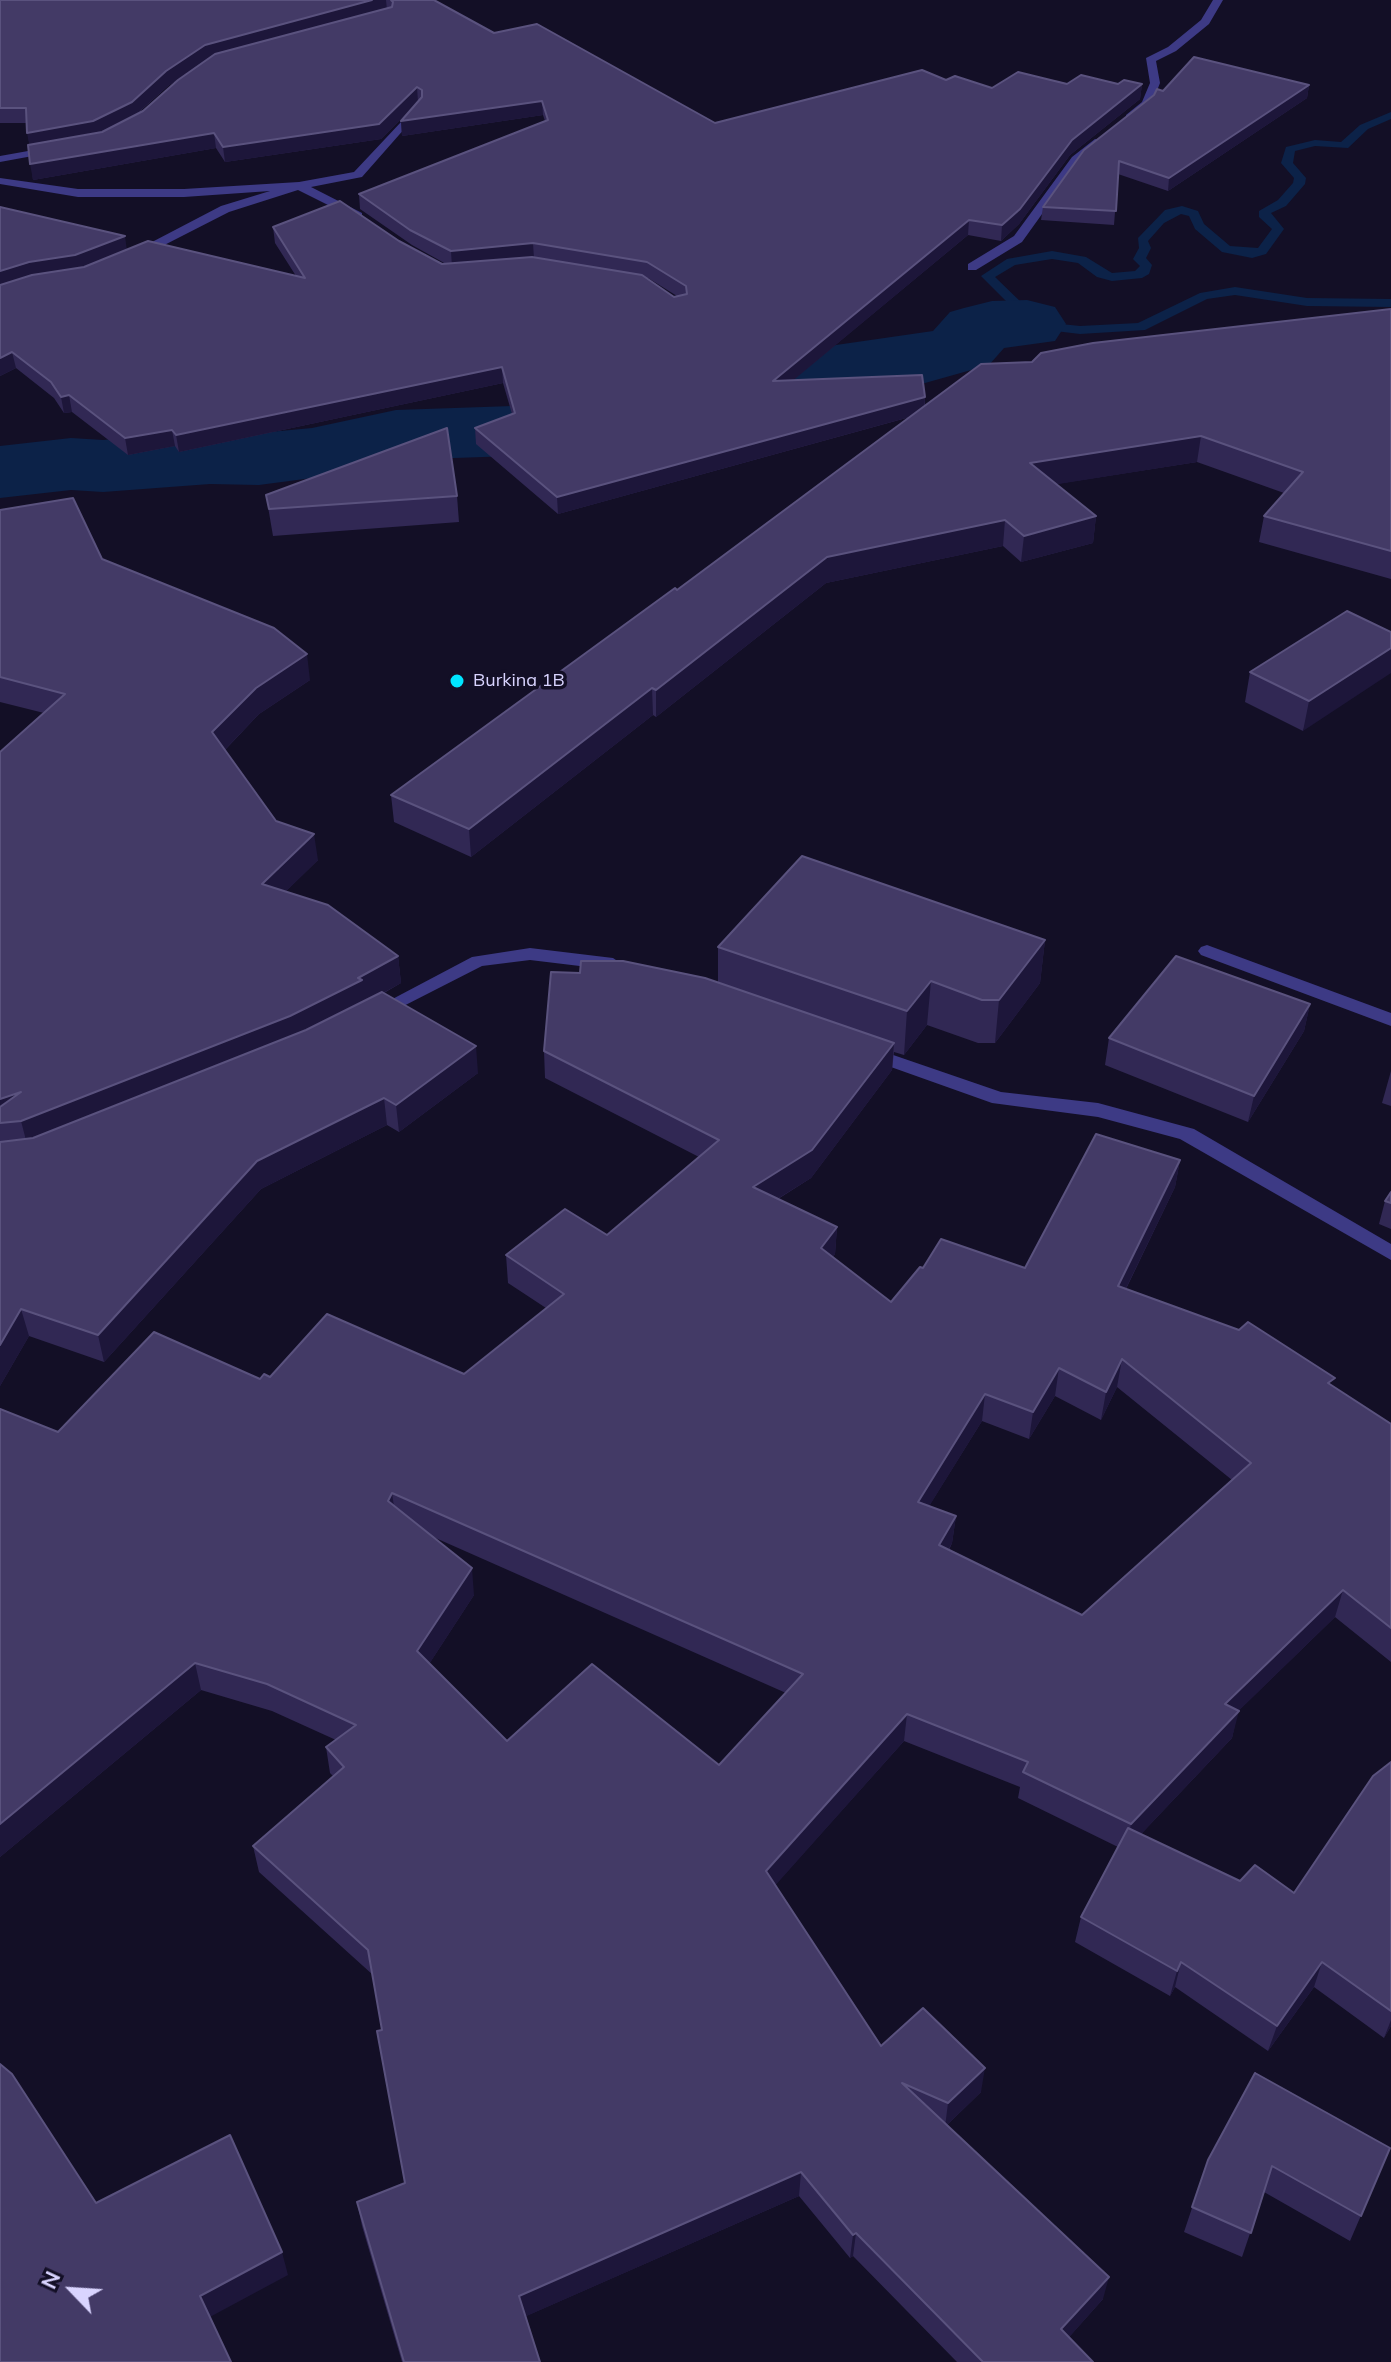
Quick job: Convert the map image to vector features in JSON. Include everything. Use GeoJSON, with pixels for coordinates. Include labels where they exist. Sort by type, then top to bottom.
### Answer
{"type":"FeatureCollection","features":[{"type":"Feature","properties":{"kind":"street"},"geometry":{"type":"LineString","coordinates":[[1123,122],[1147,104],[1155,83],[1150,60],[1172,49],[1205,22],[1218,0]]}},
{"type":"Feature","properties":{"kind":"street"},"geometry":{"type":"LineString","coordinates":[[124,260],[225,209],[299,186],[358,175],[417,108]]}},
{"type":"Feature","properties":{"kind":"street"},"geometry":{"type":"LineString","coordinates":[[972,267],[1018,239],[1076,159],[1111,131]]}},
{"type":"Feature","properties":{"kind":"street"},"geometry":{"type":"LineString","coordinates":[[0,159],[70,146]]}},
{"type":"Feature","properties":{"kind":"street"},"geometry":{"type":"LineString","coordinates":[[0,181],[78,193],[184,193],[299,186],[367,221]]}},
{"type":"Feature","properties":{"kind":"street"},"geometry":{"type":"LineString","coordinates":[[1207,951],[1391,1020]]}},
{"type":"Feature","properties":{"kind":"street"},"geometry":{"type":"LineString","coordinates":[[356,1023],[478,961],[530,954],[616,965],[631,970]]}},
{"type":"Feature","properties":{"kind":"street"},"geometry":{"type":"LineString","coordinates":[[852,1047],[999,1098],[1098,1110],[1187,1134],[1391,1253]]}},
{"type":"Feature","properties":{"kind":"building"},"geometry":{"type":"Polygon","coordinates":[[[0,0],[372,0],[205,45],[166,71],[132,102],[93,121],[27,133],[26,108],[0,108],[0,0]]]}},
{"type":"Feature","properties":{"kind":"building"},"geometry":{"type":"Polygon","coordinates":[[[391,0],[434,0],[494,33],[537,24],[715,123],[922,70],[946,80],[955,76],[992,88],[1018,72],[1067,84],[1081,75],[1118,84],[1124,80],[1142,84],[1072,140],[1020,209],[1002,225],[969,220],[773,381],[922,375],[925,397],[557,497],[475,428],[515,413],[502,367],[176,435],[172,430],[125,438],[69,395],[61,397],[51,382],[12,352],[0,358],[0,285],[32,275],[84,267],[148,241],[305,278],[273,227],[340,201],[399,241],[442,264],[532,257],[642,275],[674,297],[687,294],[686,286],[647,262],[533,243],[451,251],[410,230],[359,194],[548,120],[542,101],[401,121],[422,97],[422,90],[417,87],[379,124],[223,147],[214,133],[30,164],[28,145],[102,132],[143,111],[178,80],[215,54],[392,7],[391,0]]]}},
{"type":"Feature","properties":{"kind":"building"},"geometry":{"type":"Polygon","coordinates":[[[1194,57],[1309,85],[1169,178],[1119,161],[1116,211],[1043,207],[1084,150],[1154,95],[1157,89],[1163,91],[1194,57]]]}},
{"type":"Feature","properties":{"kind":"building"},"geometry":{"type":"Polygon","coordinates":[[[0,207],[125,236],[75,255],[29,262],[0,271],[0,207]]]}},
{"type":"Feature","properties":{"kind":"building"},"geometry":{"type":"Polygon","coordinates":[[[1391,309],[1391,551],[1264,516],[1303,472],[1201,436],[1030,463],[1096,516],[1024,536],[1005,520],[827,557],[656,690],[652,688],[469,829],[391,795],[675,588],[677,590],[981,364],[1032,362],[1041,353],[1093,343],[1391,309]]]}},
{"type":"Feature","properties":{"kind":"building"},"geometry":{"type":"Polygon","coordinates":[[[447,428],[457,496],[269,509],[266,495],[447,428]]]}},
{"type":"Feature","properties":{"kind":"building"},"geometry":{"type":"Polygon","coordinates":[[[73,498],[102,559],[274,628],[307,654],[256,688],[212,732],[276,821],[314,834],[262,884],[328,905],[398,956],[358,978],[362,980],[290,1016],[21,1121],[0,1123],[0,1107],[21,1092],[0,1099],[0,752],[65,694],[0,677],[0,510],[73,498]]]}},
{"type":"Feature","properties":{"kind":"building"},"geometry":{"type":"Polygon","coordinates":[[[1347,611],[1391,632],[1391,648],[1309,701],[1250,672],[1347,611]]]}},
{"type":"Feature","properties":{"kind":"building"},"geometry":{"type":"Polygon","coordinates":[[[802,856],[1045,940],[999,1000],[982,1000],[931,981],[907,1011],[718,947],[802,856]]]}},
{"type":"Feature","properties":{"kind":"building"},"geometry":{"type":"Polygon","coordinates":[[[1176,956],[1310,1004],[1254,1096],[1109,1038],[1176,956]]]}},
{"type":"Feature","properties":{"kind":"building"},"geometry":{"type":"Polygon","coordinates":[[[581,961],[623,961],[705,978],[894,1043],[812,1150],[753,1187],[837,1227],[821,1248],[891,1302],[920,1267],[923,1268],[941,1239],[1025,1268],[1096,1134],[1180,1160],[1118,1286],[1239,1330],[1248,1322],[1335,1378],[1328,1383],[1391,1424],[1391,1628],[1343,1590],[1225,1704],[1239,1711],[1131,1824],[1023,1772],[1028,1762],[907,1714],[766,1871],[881,2046],[923,2008],[985,2068],[948,2103],[902,2083],[1109,2277],[1061,2329],[1093,2362],[983,2362],[856,2233],[853,2235],[801,2172],[519,2296],[540,2362],[404,2362],[357,2202],[405,2183],[377,2031],[382,2030],[368,1950],[253,1846],[344,1767],[326,1747],[356,1725],[267,1684],[195,1663],[0,1824],[0,1409],[58,1432],[154,1332],[260,1379],[264,1374],[270,1377],[327,1314],[464,1374],[564,1294],[506,1255],[565,1209],[607,1235],[719,1140],[544,1051],[551,972],[580,973],[581,961]],[[1122,1359],[1106,1392],[1059,1368],[1033,1412],[985,1394],[918,1502],[956,1516],[939,1545],[1082,1615],[1251,1463],[1122,1359]],[[392,1493],[388,1501],[472,1568],[417,1651],[507,1741],[592,1664],[719,1765],[803,1674],[392,1493]]]}},
{"type":"Feature","properties":{"kind":"building"},"geometry":{"type":"Polygon","coordinates":[[[382,992],[476,1046],[396,1105],[384,1098],[257,1161],[98,1335],[21,1309],[0,1345],[0,1142],[33,1138],[306,1030],[382,992]]]}},
{"type":"Feature","properties":{"kind":"building"},"geometry":{"type":"Polygon","coordinates":[[[1391,1762],[1391,2011],[1322,1962],[1277,2026],[1181,1962],[1177,1971],[1081,1917],[1128,1828],[1240,1881],[1255,1865],[1294,1893],[1373,1776],[1391,1762]]]}},
{"type":"Feature","properties":{"kind":"building"},"geometry":{"type":"Polygon","coordinates":[[[0,2064],[12,2074],[96,2203],[230,2135],[282,2252],[200,2296],[231,2362],[0,2362],[0,2064]]]}},
{"type":"Feature","properties":{"kind":"building"},"geometry":{"type":"Polygon","coordinates":[[[1255,2073],[1390,2148],[1361,2216],[1272,2166],[1251,2233],[1192,2207],[1208,2160],[1255,2073]]]}},
{"type":"Feature","properties":{"kind":"waterway"},"geometry":{"type":"LineString","coordinates":[[1391,115],[1364,127],[1344,146],[1315,143],[1290,149],[1287,163],[1300,178],[1299,184],[1282,203],[1265,211],[1265,217],[1278,229],[1262,251],[1252,254],[1226,249],[1199,226],[1194,214],[1182,210],[1169,213],[1142,241],[1145,248],[1139,259],[1146,265],[1145,271],[1138,275],[1112,277],[1101,274],[1082,260],[1052,255],[1011,262],[987,276],[1021,309],[1027,324],[1080,330],[1140,327],[1204,296],[1235,291],[1307,302],[1391,303]]}},
{"type":"Feature","properties":{"kind":"waterway"},"geometry":{"type":"LineString","coordinates":[[0,472],[71,464],[103,466],[210,458],[259,459],[312,453],[396,435],[600,428],[680,410],[700,394],[772,395],[801,390],[836,369],[872,361],[925,359],[961,348],[978,329],[992,325],[1027,324]]}},
{"type":"Feature","properties":{"kind":"place","name":"Burkina 1B"},"geometry":{"type":"Point","coordinates":[457,681]}}]}
